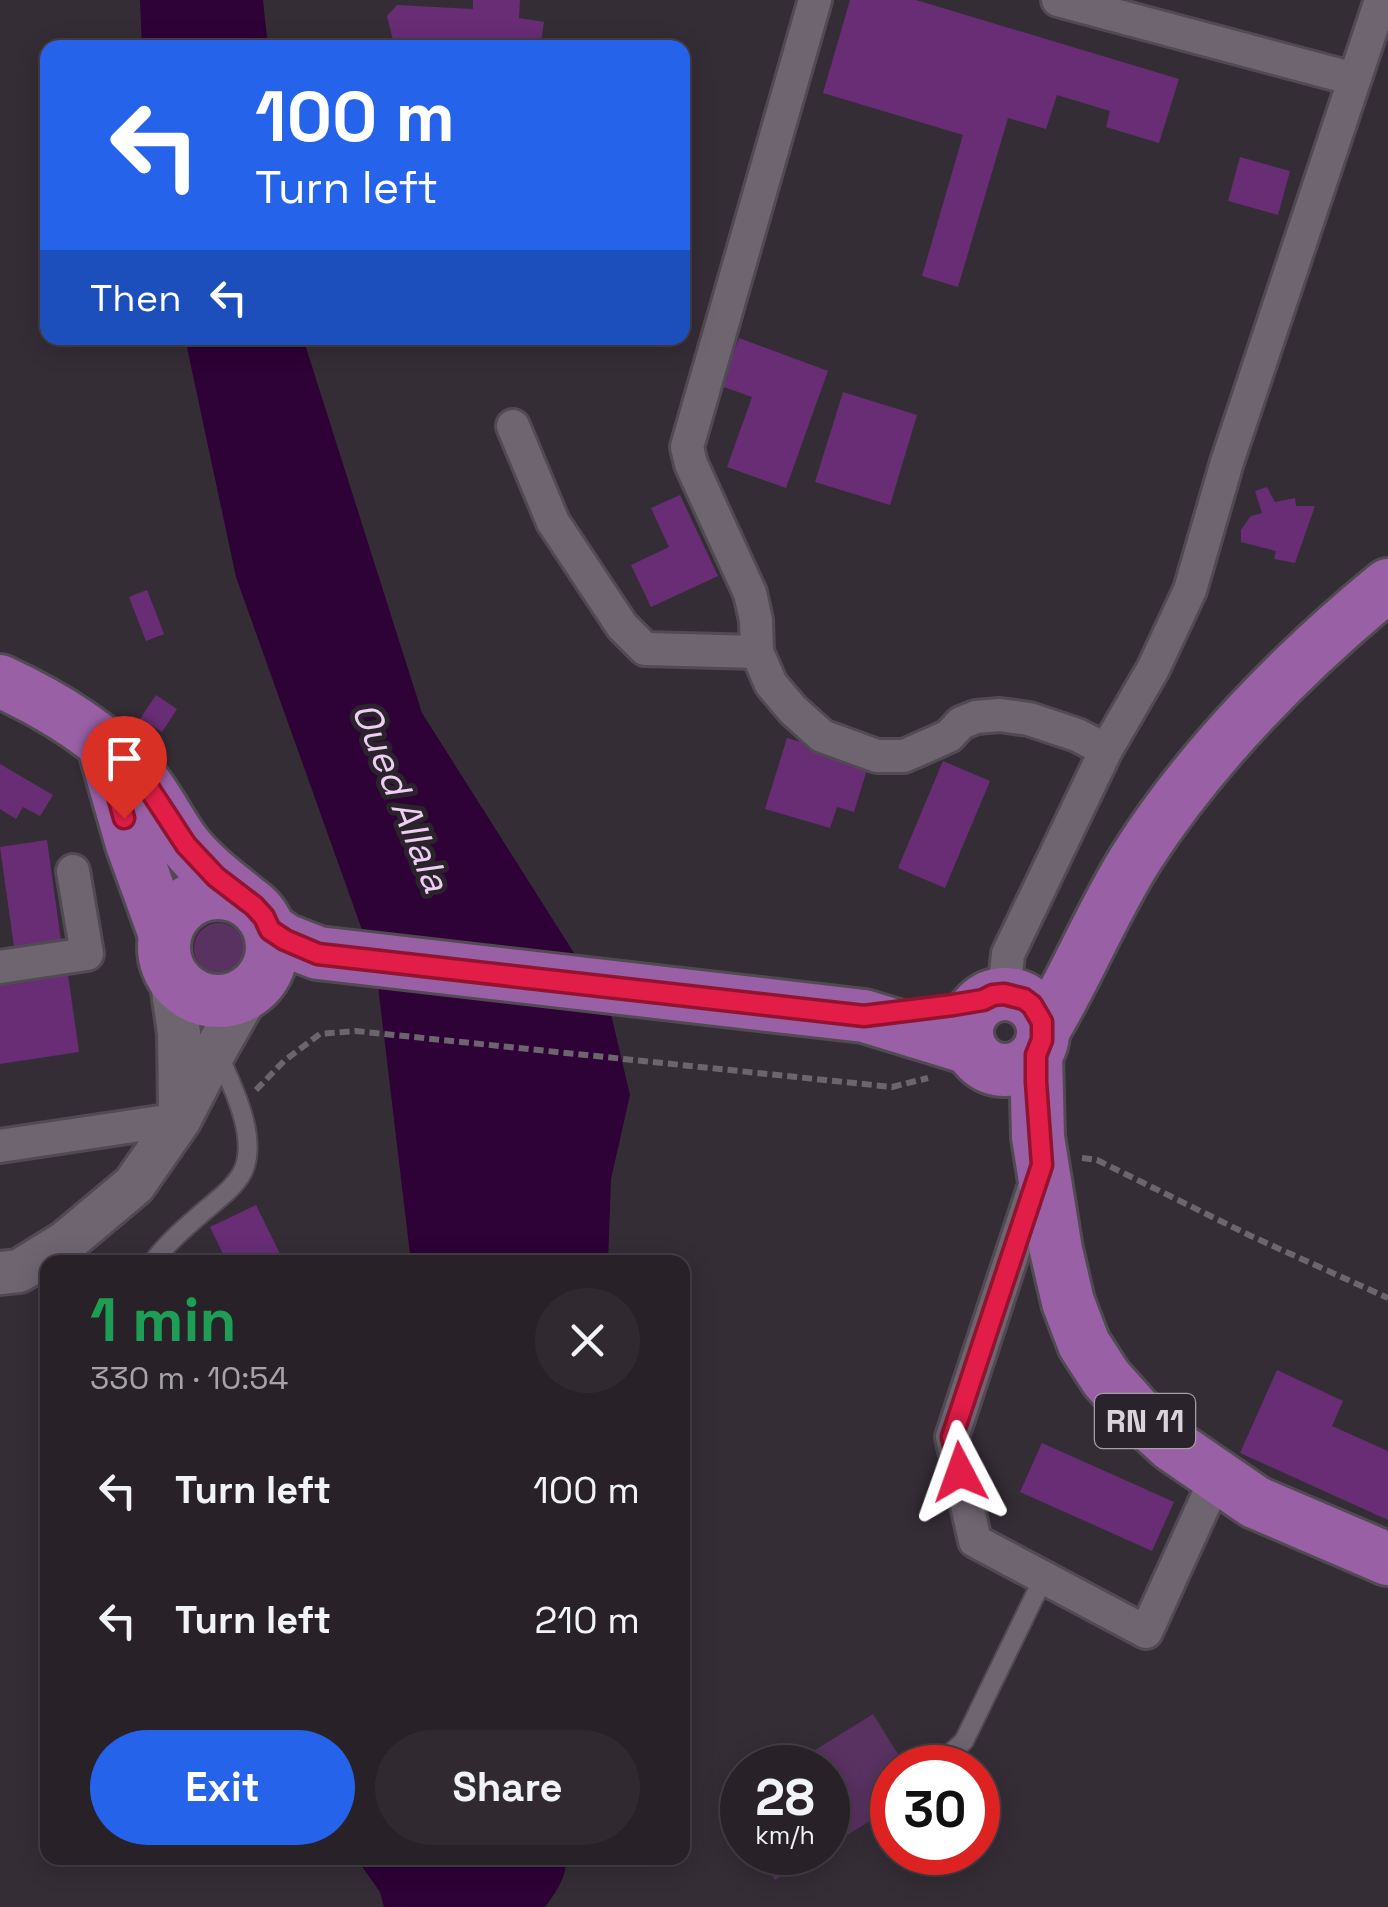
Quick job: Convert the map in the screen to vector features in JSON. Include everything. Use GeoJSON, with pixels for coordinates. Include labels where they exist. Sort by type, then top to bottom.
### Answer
{"type":"FeatureCollection","features":[{"type":"Feature","properties":{"kind":"main road"},"geometry":{"type":"LineString","coordinates":[[168,956],[178,911],[201,895],[229,894],[301,948],[336,956],[864,1016],[924,1010],[1005,1027],[1094,937],[1166,812],[1206,763],[1320,644],[1388,585]]}},
{"type":"Feature","properties":{"kind":"main road"},"geometry":{"type":"LineString","coordinates":[[0,681],[58,711],[103,743],[150,790],[186,845],[256,914],[273,944],[272,958],[254,988]]}},
{"type":"Feature","properties":{"kind":"main road"},"geometry":{"type":"LineString","coordinates":[[103,743],[168,956],[194,995],[207,1000],[236,999],[299,962],[336,956]]}},
{"type":"Feature","properties":{"kind":"main road","name":"RN 11"},"geometry":{"type":"LineString","coordinates":[[1005,1027],[1014,1113],[1042,1165],[1068,1302],[1084,1344],[1106,1378],[1172,1445],[1255,1502],[1388,1559]]}},
{"type":"Feature","properties":{"kind":"street"},"geometry":{"type":"LineString","coordinates":[[815,0],[687,447],[691,464],[750,592],[757,652],[771,684],[822,736],[877,756],[904,756],[949,736],[961,723],[1000,715],[1030,719],[1106,750]]}},
{"type":"Feature","properties":{"kind":"street"},"geometry":{"type":"LineString","coordinates":[[1058,0],[1354,79]]}},
{"type":"Feature","properties":{"kind":"street"},"geometry":{"type":"LineString","coordinates":[[1005,1027],[1008,954],[1106,750],[1153,668],[1190,590],[1227,462],[1381,0]]}},
{"type":"Feature","properties":{"kind":"street"},"geometry":{"type":"LineString","coordinates":[[512,426],[553,522],[622,626],[645,648],[757,652]]}},
{"type":"Feature","properties":{"kind":"street"},"geometry":{"type":"LineString","coordinates":[[0,967],[88,954],[73,871]]}},
{"type":"Feature","properties":{"kind":"street"},"geometry":{"type":"LineString","coordinates":[[168,956],[180,1048],[180,1119]]}},
{"type":"Feature","properties":{"kind":"street"},"geometry":{"type":"LineString","coordinates":[[45,1255],[134,1185],[180,1119],[216,1048],[254,988]]}},
{"type":"Feature","properties":{"kind":"street"},"geometry":{"type":"LineString","coordinates":[[0,1146],[180,1119]]}},
{"type":"Feature","properties":{"kind":"street"},"geometry":{"type":"LineString","coordinates":[[1042,1165],[952,1437],[976,1541],[1146,1632],[1217,1476]]}},
{"type":"Feature","properties":{"kind":"street"},"geometry":{"type":"LineString","coordinates":[[0,1273],[19,1271],[40,1258]]}},
{"type":"Feature","properties":{"kind":"lane"},"geometry":{"type":"LineString","coordinates":[[158,1255],[242,1174],[248,1154],[240,1106],[216,1048]]}},
{"type":"Feature","properties":{"kind":"lane"},"geometry":{"type":"LineString","coordinates":[[960,1745],[1044,1578]]}},
{"type":"Feature","properties":{"kind":"path"},"geometry":{"type":"LineString","coordinates":[[240,1106],[284,1061],[320,1034],[356,1032],[857,1084]]}},
{"type":"Feature","properties":{"kind":"path"},"geometry":{"type":"LineString","coordinates":[[1042,1165],[1073,1156],[1097,1160],[1388,1298]]}},
{"type":"Feature","properties":{"kind":"shaded area"},"geometry":{"type":"Polygon","coordinates":[[[219,923],[237,930],[244,948],[237,966],[219,973],[201,966],[194,948],[201,930],[219,923]]]}},
{"type":"Feature","properties":{"kind":"shaded area"},"geometry":{"type":"Polygon","coordinates":[[[873,1714],[892,1745],[870,1745],[870,1821],[850,1833],[850,1745],[823,1745],[873,1714]]]}},
{"type":"Feature","properties":{"kind":"water"},"geometry":{"type":"Polygon","coordinates":[[[140,0],[263,0],[267,40],[142,40],[140,0]]]}},
{"type":"Feature","properties":{"kind":"water","name":"Oued Allala"},"geometry":{"type":"Polygon","coordinates":[[[186,345],[305,345],[422,713],[610,1010],[630,1095],[611,1179],[608,1255],[410,1255],[376,969],[236,577],[186,345]]]}},
{"type":"Feature","properties":{"kind":"water"},"geometry":{"type":"Polygon","coordinates":[[[361,1865],[566,1865],[557,1890],[545,1907],[384,1907],[380,1892],[361,1865]]]}},
{"type":"Feature","properties":{"kind":"building"},"geometry":{"type":"Polygon","coordinates":[[[473,0],[520,0],[519,18],[544,22],[541,40],[393,40],[387,16],[397,5],[473,9],[473,0]]]}},
{"type":"Feature","properties":{"kind":"building"},"geometry":{"type":"Polygon","coordinates":[[[850,0],[916,0],[1179,79],[1159,143],[1106,127],[1110,111],[1057,95],[1046,129],[1008,118],[958,287],[922,276],[963,135],[823,93],[850,0]]]}},
{"type":"Feature","properties":{"kind":"building"},"geometry":{"type":"Polygon","coordinates":[[[1240,157],[1290,171],[1278,215],[1228,201],[1240,157]]]}},
{"type":"Feature","properties":{"kind":"building"},"geometry":{"type":"Polygon","coordinates":[[[739,338],[828,371],[786,488],[727,467],[752,397],[721,386],[739,338]]]}},
{"type":"Feature","properties":{"kind":"building"},"geometry":{"type":"Polygon","coordinates":[[[843,392],[917,415],[890,505],[815,482],[843,392]]]}},
{"type":"Feature","properties":{"kind":"building"},"geometry":{"type":"Polygon","coordinates":[[[1267,487],[1275,502],[1295,498],[1296,506],[1315,506],[1295,563],[1274,559],[1276,551],[1241,542],[1245,524],[1251,516],[1262,513],[1255,491],[1267,487]]]}},
{"type":"Feature","properties":{"kind":"building"},"geometry":{"type":"Polygon","coordinates":[[[680,495],[718,576],[651,607],[631,565],[669,547],[651,508],[680,495]]]}},
{"type":"Feature","properties":{"kind":"building"},"geometry":{"type":"Polygon","coordinates":[[[147,590],[164,634],[146,641],[129,597],[147,590]]]}},
{"type":"Feature","properties":{"kind":"building"},"geometry":{"type":"Polygon","coordinates":[[[156,695],[177,709],[162,732],[140,719],[156,695]]]}},
{"type":"Feature","properties":{"kind":"building"},"geometry":{"type":"Polygon","coordinates":[[[787,738],[869,763],[854,812],[837,807],[830,828],[765,809],[787,738]]]}},
{"type":"Feature","properties":{"kind":"building"},"geometry":{"type":"Polygon","coordinates":[[[943,761],[990,781],[945,888],[898,868],[943,761]]]}},
{"type":"Feature","properties":{"kind":"building"},"geometry":{"type":"Polygon","coordinates":[[[0,764],[53,795],[40,816],[23,807],[16,819],[0,809],[0,764]]]}},
{"type":"Feature","properties":{"kind":"building"},"geometry":{"type":"Polygon","coordinates":[[[47,840],[61,941],[14,947],[0,847],[47,840]]]}},
{"type":"Feature","properties":{"kind":"building"},"geometry":{"type":"Polygon","coordinates":[[[68,975],[79,1052],[0,1064],[0,985],[68,975]]]}},
{"type":"Feature","properties":{"kind":"building"},"geometry":{"type":"Polygon","coordinates":[[[256,1205],[281,1255],[224,1255],[210,1227],[256,1205]]]}},
{"type":"Feature","properties":{"kind":"building"},"geometry":{"type":"Polygon","coordinates":[[[1277,1370],[1343,1401],[1332,1426],[1388,1451],[1388,1520],[1240,1453],[1277,1370]]]}},
{"type":"Feature","properties":{"kind":"building"},"geometry":{"type":"Polygon","coordinates":[[[1042,1443],[1174,1502],[1152,1551],[1020,1492],[1042,1443]]]}},
{"type":"Feature","properties":{"kind":"route"},"geometry":{"type":"LineString","coordinates":[[124,818],[103,743],[150,790],[186,845],[216,877],[254,906],[270,930],[318,954],[864,1016],[924,1010],[1004,994],[1015,995],[1032,1005],[1043,1031],[1036,1055],[1042,1165],[952,1437],[960,1472]]}}]}
